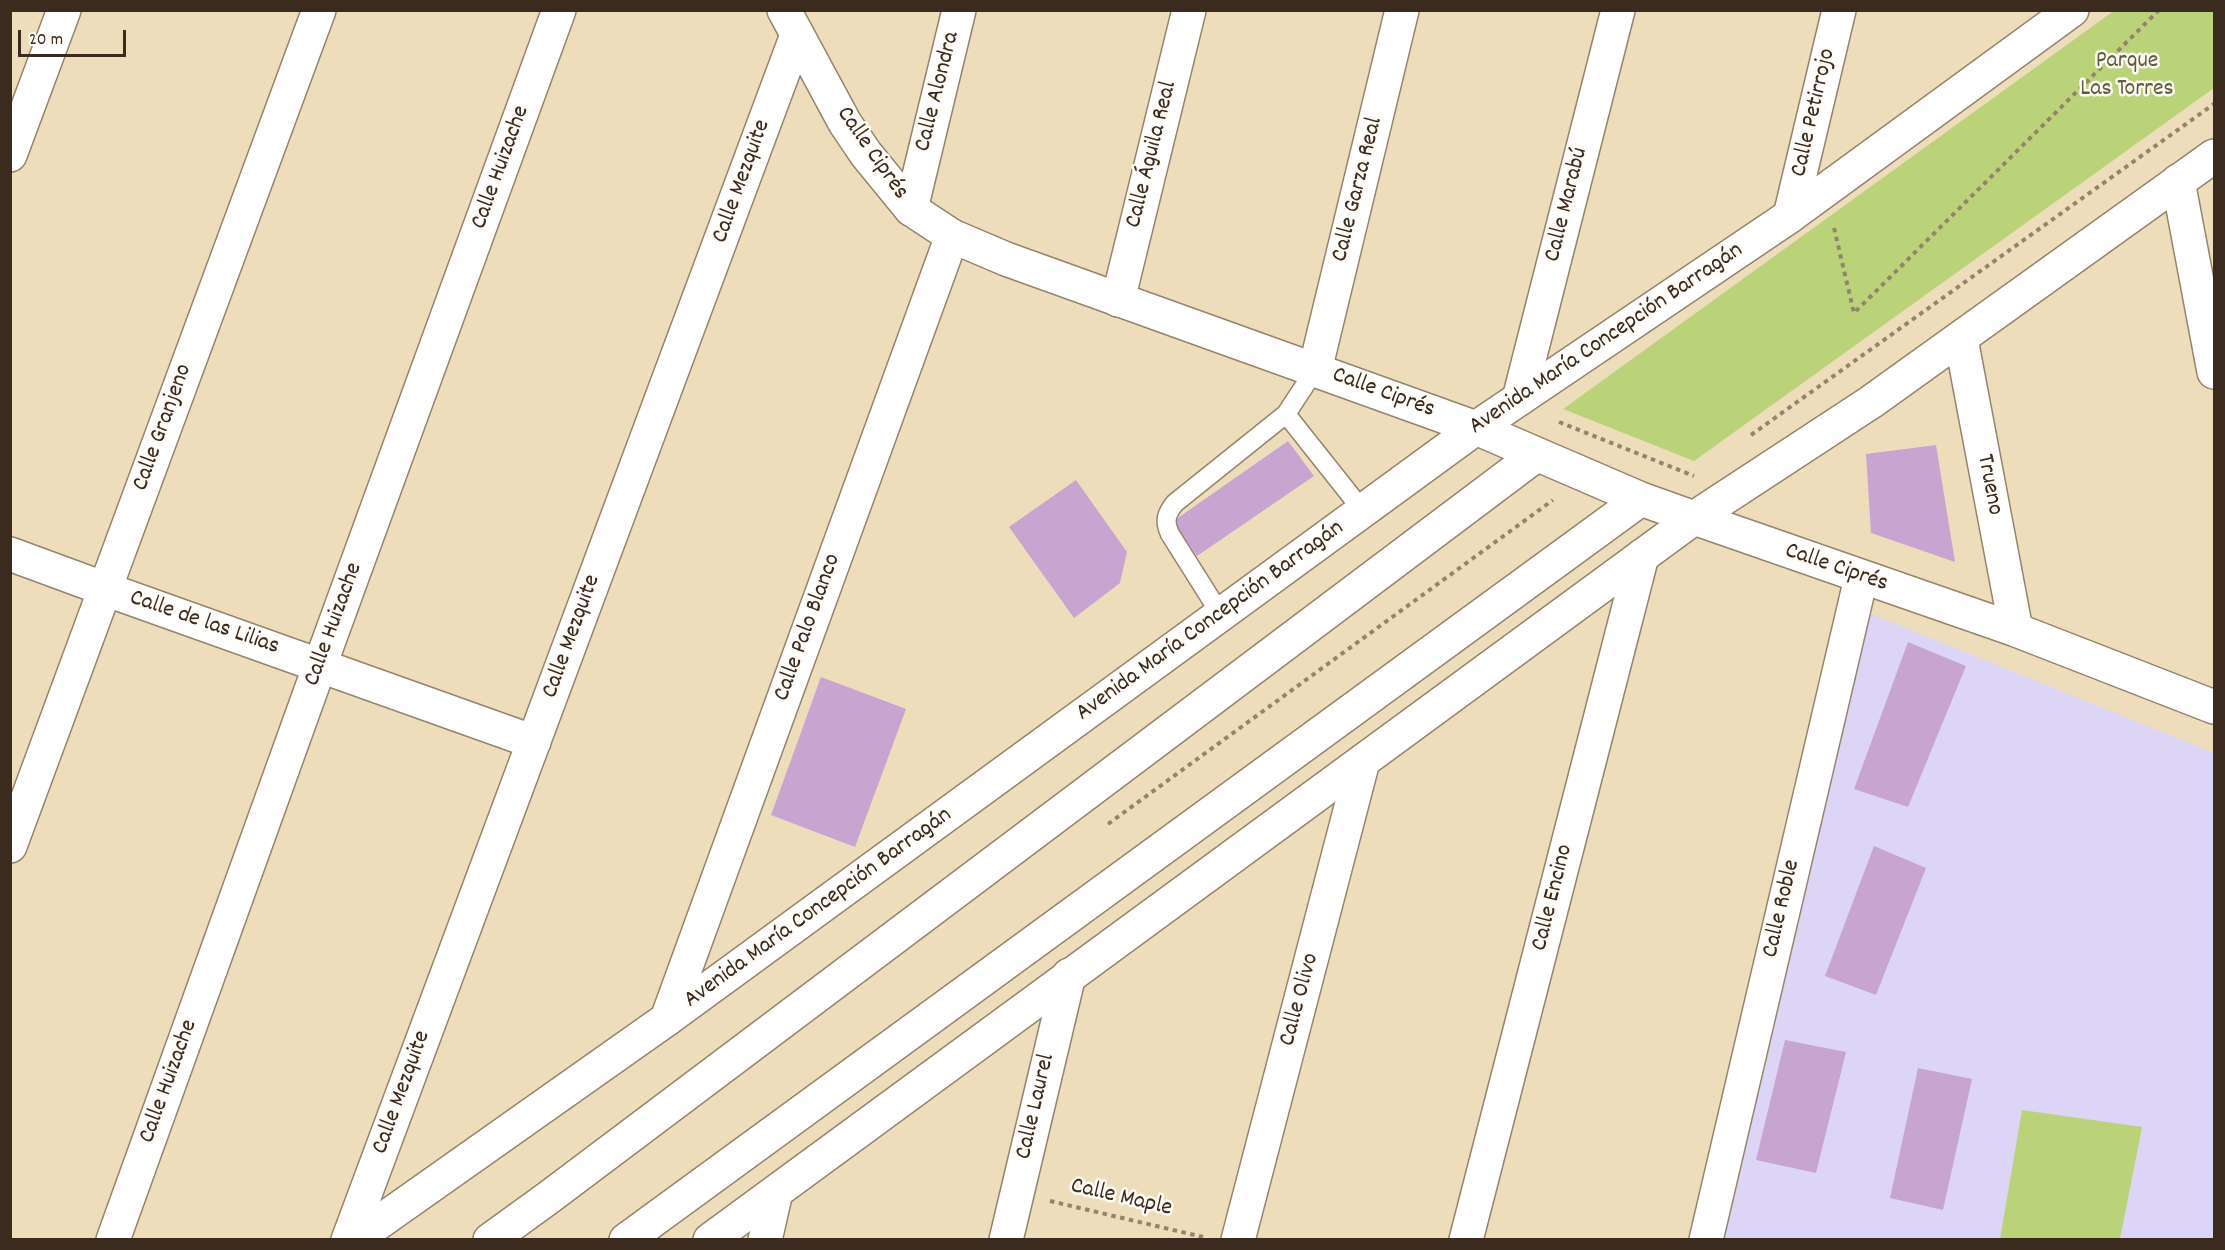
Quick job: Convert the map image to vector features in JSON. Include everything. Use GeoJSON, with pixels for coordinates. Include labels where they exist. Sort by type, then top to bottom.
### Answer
{"type":"FeatureCollection","features":[{"type":"Feature","properties":{"kind":"street"},"geometry":{"type":"LineString","coordinates":[[10,155],[64,10]]}},
{"type":"Feature","properties":{"kind":"street","name":"Calle Granjeno"},"geometry":{"type":"LineString","coordinates":[[10,846],[319,10]]}},
{"type":"Feature","properties":{"kind":"street","name":"Calle Huizache"},"geometry":{"type":"LineString","coordinates":[[113,1239],[559,10]]}},
{"type":"Feature","properties":{"kind":"street","name":"Calle Alondra"},"geometry":{"type":"LineString","coordinates":[[911,209],[959,10]]}},
{"type":"Feature","properties":{"kind":"street","name":"Calle Águila Real"},"geometry":{"type":"LineString","coordinates":[[1118,300],[1189,10]]}},
{"type":"Feature","properties":{"kind":"street","name":"Calle Garza Real"},"geometry":{"type":"LineString","coordinates":[[1315,370],[1402,10]]}},
{"type":"Feature","properties":{"kind":"street","name":"Calle Marabú"},"geometry":{"type":"LineString","coordinates":[[1519,399],[1618,10]]}},
{"type":"Feature","properties":{"kind":"street","name":"Calle Petirrojo"},"geometry":{"type":"LineString","coordinates":[[1790,216],[1839,10]]}},
{"type":"Feature","properties":{"kind":"street","name":"Avenida María Concepción Barragán"},"geometry":{"type":"LineString","coordinates":[[354,1239],[667,1019],[1476,428],[1790,216],[2064,14]]}},
{"type":"Feature","properties":{"kind":"street","name":"Calle Ciprés"},"geometry":{"type":"LineString","coordinates":[[791,23],[845,123],[866,154],[911,209],[952,236],[1006,260],[1476,428],[1641,499],[1861,578],[2016,630],[2214,707]]}},
{"type":"Feature","properties":{"kind":"street","name":"Calle Mezquite"},"geometry":{"type":"LineString","coordinates":[[348,1239],[534,742],[791,23]]}},
{"type":"Feature","properties":{"kind":"street"},"geometry":{"type":"LineString","coordinates":[[710,1239],[1694,518],[1871,402],[2214,156]]}},
{"type":"Feature","properties":{"kind":"street"},"geometry":{"type":"LineString","coordinates":[[2178,181],[2214,372]]}},
{"type":"Feature","properties":{"kind":"street","name":"Calle Palo Blanco"},"geometry":{"type":"LineString","coordinates":[[667,1019],[952,236]]}},
{"type":"Feature","properties":{"kind":"street","name":"Trueno"},"geometry":{"type":"LineString","coordinates":[[1961,339],[2016,630]]}},
{"type":"Feature","properties":{"kind":"street"},"geometry":{"type":"LineString","coordinates":[[490,1239],[1536,455]]}},
{"type":"Feature","properties":{"kind":"street"},"geometry":{"type":"LineString","coordinates":[[626,1239],[1641,499]]}},
{"type":"Feature","properties":{"kind":"street","name":"Calle de las Lilias"},"geometry":{"type":"LineString","coordinates":[[10,554],[105,590],[534,742]]}},
{"type":"Feature","properties":{"kind":"street","name":"Calle Encino"},"geometry":{"type":"LineString","coordinates":[[1466,1239],[1642,556]]}},
{"type":"Feature","properties":{"kind":"street","name":"Calle Roble"},"geometry":{"type":"LineString","coordinates":[[1706,1239],[1861,578]]}},
{"type":"Feature","properties":{"kind":"street","name":"Calle Olivo"},"geometry":{"type":"LineString","coordinates":[[1238,1239],[1363,761]]}},
{"type":"Feature","properties":{"kind":"street","name":"Calle Laurel"},"geometry":{"type":"LineString","coordinates":[[1006,1239],[1069,975]]}},
{"type":"Feature","properties":{"kind":"street"},"geometry":{"type":"LineString","coordinates":[[765,1239],[776,1192]]}},
{"type":"Feature","properties":{"kind":"lane"},"geometry":{"type":"LineString","coordinates":[[1221,615],[1170,534],[1166,517],[1175,503],[1286,414],[1315,370]]}},
{"type":"Feature","properties":{"kind":"lane"},"geometry":{"type":"LineString","coordinates":[[1286,414],[1363,512]]}},
{"type":"Feature","properties":{"kind":"path"},"geometry":{"type":"LineString","coordinates":[[1833,223],[1854,314],[2159,10]]}},
{"type":"Feature","properties":{"kind":"path"},"geometry":{"type":"LineString","coordinates":[[1751,435],[2214,104]]}},
{"type":"Feature","properties":{"kind":"path"},"geometry":{"type":"LineString","coordinates":[[1693,477],[1702,470]]}},
{"type":"Feature","properties":{"kind":"path","name":"Calle Maple"},"geometry":{"type":"LineString","coordinates":[[1017,1194],[1205,1237]]}},
{"type":"Feature","properties":{"kind":"shaded area"},"geometry":{"type":"Polygon","coordinates":[[[1869,613],[2214,753],[2214,1239],[1724,1240],[1869,613]]]}},
{"type":"Feature","properties":{"kind":"green space","name":"Parque Las Torres"},"geometry":{"type":"Polygon","coordinates":[[[2115,10],[2214,11],[2214,88],[1694,461],[1563,409],[2115,10]]]}},
{"type":"Feature","properties":{"kind":"green space"},"geometry":{"type":"Polygon","coordinates":[[[2022,1110],[2142,1127],[2120,1239],[2000,1239],[2022,1110]]]}},
{"type":"Feature","properties":{"kind":"building"},"geometry":{"type":"Polygon","coordinates":[[[1288,441],[1314,476],[1197,556],[1172,522],[1288,441]]]}},
{"type":"Feature","properties":{"kind":"building"},"geometry":{"type":"Polygon","coordinates":[[[1936,445],[1955,562],[1871,533],[1866,454],[1936,445]]]}},
{"type":"Feature","properties":{"kind":"building"},"geometry":{"type":"Polygon","coordinates":[[[1076,480],[1127,552],[1120,583],[1074,618],[1009,527],[1076,480]]]}},
{"type":"Feature","properties":{"kind":"building"},"geometry":{"type":"Polygon","coordinates":[[[1908,642],[1966,666],[1908,807],[1854,789],[1908,642]]]}},
{"type":"Feature","properties":{"kind":"building"},"geometry":{"type":"Polygon","coordinates":[[[821,677],[906,709],[855,847],[771,815],[821,677]]]}},
{"type":"Feature","properties":{"kind":"building"},"geometry":{"type":"Polygon","coordinates":[[[1874,846],[1926,868],[1876,995],[1825,976],[1874,846]]]}},
{"type":"Feature","properties":{"kind":"building"},"geometry":{"type":"Polygon","coordinates":[[[1785,1040],[1846,1052],[1816,1173],[1756,1160],[1785,1040]]]}},
{"type":"Feature","properties":{"kind":"building"},"geometry":{"type":"Polygon","coordinates":[[[1918,1068],[1972,1079],[1943,1210],[1890,1198],[1918,1068]]]}}]}
